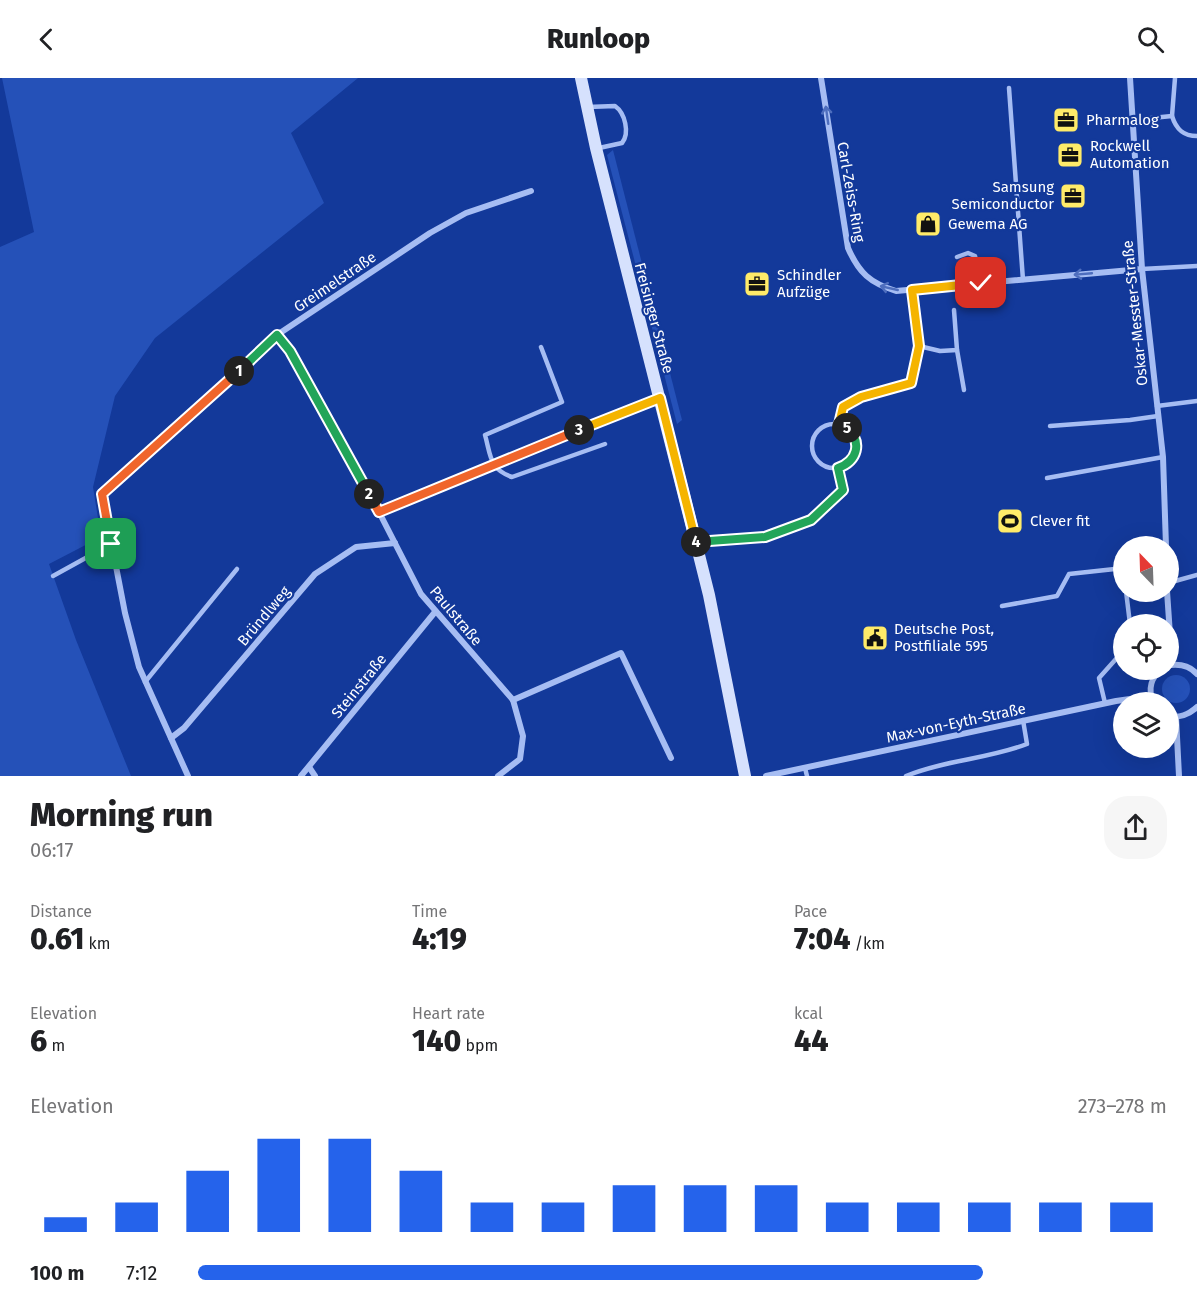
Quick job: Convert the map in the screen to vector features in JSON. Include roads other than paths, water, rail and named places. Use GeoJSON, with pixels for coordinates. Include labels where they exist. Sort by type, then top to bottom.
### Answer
{"type":"FeatureCollection","features":[{"type":"Feature","properties":{"kind":"main road","name":"Freisinger Straße"},"geometry":{"type":"LineString","coordinates":[[581,78],[596,148],[696,543],[716,629],[745,776]]}},
{"type":"Feature","properties":{"kind":"street","name":"Carl-Zeiss-Ring"},"geometry":{"type":"LineString","coordinates":[[821,78],[848,248],[854,263],[873,282],[896,291],[1142,269]]}},
{"type":"Feature","properties":{"kind":"street","name":"Oskar-Messter-Straße"},"geometry":{"type":"LineString","coordinates":[[1130,78],[1142,269],[1163,457],[1166,536]]}},
{"type":"Feature","properties":{"kind":"street","name":"Greimelstraße"},"geometry":{"type":"LineString","coordinates":[[188,776],[139,667],[125,613],[102,494],[250,362],[277,335],[430,233],[466,213],[531,190]]}},
{"type":"Feature","properties":{"kind":"street","name":"Paulstraße"},"geometry":{"type":"LineString","coordinates":[[277,335],[290,351],[379,512],[421,594],[513,700]]}},
{"type":"Feature","properties":{"kind":"street"},"geometry":{"type":"LineString","coordinates":[[379,512],[660,398]]}},
{"type":"Feature","properties":{"kind":"street","name":"Bründlweg"},"geometry":{"type":"LineString","coordinates":[[171,738],[184,728],[315,574],[356,547],[395,543]]}},
{"type":"Feature","properties":{"kind":"street","name":"Steinstraße"},"geometry":{"type":"LineString","coordinates":[[301,776],[435,612]]}},
{"type":"Feature","properties":{"kind":"street"},"geometry":{"type":"LineString","coordinates":[[498,776],[519,759],[523,736],[513,700],[621,653],[671,758]]}},
{"type":"Feature","properties":{"kind":"street"},"geometry":{"type":"LineString","coordinates":[[1179,664],[1197,674]]}},
{"type":"Feature","properties":{"kind":"street","name":"Max-von-Eyth-Straße"},"geometry":{"type":"LineString","coordinates":[[766,776],[1113,702]]}},
{"type":"Feature","properties":{"kind":"street"},"geometry":{"type":"LineString","coordinates":[[1179,716],[1191,713],[1197,707]]}},
{"type":"Feature","properties":{"kind":"street"},"geometry":{"type":"LineString","coordinates":[[1177,758],[1179,776]]}},
{"type":"Feature","properties":{"kind":"street"},"geometry":{"type":"LineString","coordinates":[[309,767],[315,776]]}},
{"type":"Feature","properties":{"kind":"lane"},"geometry":{"type":"LineString","coordinates":[[1175,78],[1172,117],[1175,126],[1182,133],[1197,136]]}},
{"type":"Feature","properties":{"kind":"lane"},"geometry":{"type":"LineString","coordinates":[[1009,88],[1023,280]]}},
{"type":"Feature","properties":{"kind":"lane"},"geometry":{"type":"LineString","coordinates":[[587,107],[615,106],[621,110],[626,130],[627,138],[622,143],[596,148]]}},
{"type":"Feature","properties":{"kind":"lane"},"geometry":{"type":"LineString","coordinates":[[1132,120],[1172,117]]}},
{"type":"Feature","properties":{"kind":"lane"},"geometry":{"type":"LineString","coordinates":[[957,257],[968,253],[975,255],[981,283]]}},
{"type":"Feature","properties":{"kind":"lane"},"geometry":{"type":"LineString","coordinates":[[1142,269],[1197,266]]}},
{"type":"Feature","properties":{"kind":"lane"},"geometry":{"type":"LineString","coordinates":[[839,424],[843,407],[861,397],[911,383],[919,346],[912,290]]}},
{"type":"Feature","properties":{"kind":"lane"},"geometry":{"type":"LineString","coordinates":[[954,310],[957,350],[964,390]]}},
{"type":"Feature","properties":{"kind":"lane"},"geometry":{"type":"LineString","coordinates":[[919,346],[940,351],[957,350]]}},
{"type":"Feature","properties":{"kind":"lane"},"geometry":{"type":"LineString","coordinates":[[542,347],[562,402],[484,435],[494,465],[501,473],[513,477],[604,444]]}},
{"type":"Feature","properties":{"kind":"lane"},"geometry":{"type":"LineString","coordinates":[[1157,406],[1197,400]]}},
{"type":"Feature","properties":{"kind":"lane"},"geometry":{"type":"LineString","coordinates":[[1050,426],[1158,416]]}},
{"type":"Feature","properties":{"kind":"lane"},"geometry":{"type":"LineString","coordinates":[[839,424],[852,432],[856,446],[851,460],[838,468],[831,468],[819,462],[814,456],[812,442],[819,430],[825,426],[839,424]]}},
{"type":"Feature","properties":{"kind":"lane"},"geometry":{"type":"LineString","coordinates":[[1047,478],[1163,457]]}},
{"type":"Feature","properties":{"kind":"lane"},"geometry":{"type":"LineString","coordinates":[[696,543],[765,537],[811,520],[843,490],[838,468]]}},
{"type":"Feature","properties":{"kind":"lane"},"geometry":{"type":"LineString","coordinates":[[53,576],[111,544]]}},
{"type":"Feature","properties":{"kind":"lane"},"geometry":{"type":"LineString","coordinates":[[145,682],[237,569]]}},
{"type":"Feature","properties":{"kind":"lane"},"geometry":{"type":"LineString","coordinates":[[1002,606],[1057,596],[1069,574],[1113,569]]}},
{"type":"Feature","properties":{"kind":"lane"},"geometry":{"type":"LineString","coordinates":[[1179,580],[1197,575]]}},
{"type":"Feature","properties":{"kind":"lane"},"geometry":{"type":"LineString","coordinates":[[1105,703],[1099,678],[1113,662]]}},
{"type":"Feature","properties":{"kind":"lane"},"geometry":{"type":"LineString","coordinates":[[906,776],[923,769],[1007,751],[1028,744],[1023,720]]}},
{"type":"Feature","properties":{"kind":"lane"},"geometry":{"type":"LineString","coordinates":[[805,768],[807,776]]}},
{"type":"Feature","properties":{"kind":"place","name":"Pharmalog"},"geometry":{"type":"Point","coordinates":[1066,120]}},
{"type":"Feature","properties":{"kind":"place","name":"Rockwell Automation"},"geometry":{"type":"Point","coordinates":[1070,155]}},
{"type":"Feature","properties":{"kind":"place","name":"Samsung Semiconductor"},"geometry":{"type":"Point","coordinates":[1073,196]}},
{"type":"Feature","properties":{"kind":"place","name":"Gewema AG"},"geometry":{"type":"Point","coordinates":[928,224]}},
{"type":"Feature","properties":{"kind":"place","name":"Schindler Aufzüge"},"geometry":{"type":"Point","coordinates":[757,284]}},
{"type":"Feature","properties":{"kind":"place","name":"Clever fit"},"geometry":{"type":"Point","coordinates":[1010,521]}},
{"type":"Feature","properties":{"kind":"place","name":"Deutsche Post, Postfiliale 595"},"geometry":{"type":"Point","coordinates":[875,638]}}]}
